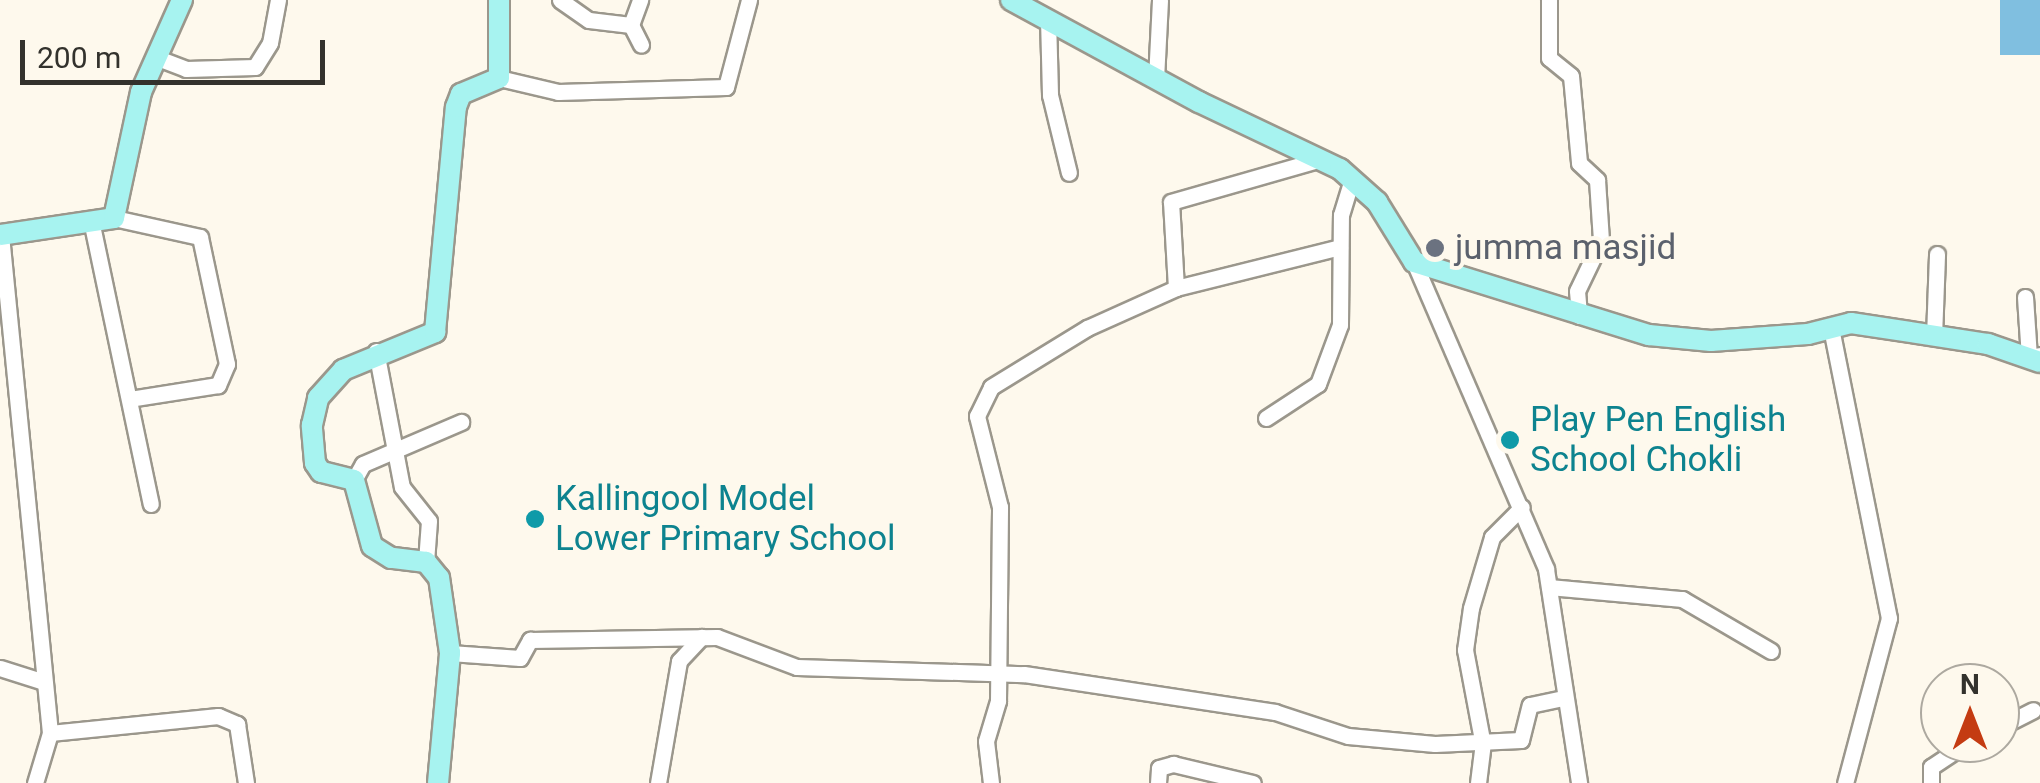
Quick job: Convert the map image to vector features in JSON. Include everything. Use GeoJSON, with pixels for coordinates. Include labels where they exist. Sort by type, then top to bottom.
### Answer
{"type":"FeatureCollection","features":[{"type":"Feature","properties":{"kind":"main road"},"geometry":{"type":"LineString","coordinates":[[0,235],[92,225],[114,218],[128,140],[155,58],[182,0]]}},
{"type":"Feature","properties":{"kind":"main road"},"geometry":{"type":"LineString","coordinates":[[438,783],[450,653],[438,578],[426,562],[390,558],[372,546],[354,480],[321,472],[312,425],[330,381],[376,351],[428,340],[436,332],[456,107],[461,94],[500,78],[499,0]]}},
{"type":"Feature","properties":{"kind":"main road"},"geometry":{"type":"LineString","coordinates":[[1011,0],[1352,179],[1377,202],[1414,262],[1649,335],[1711,342],[1851,323],[2036,358]]}},
{"type":"Feature","properties":{"kind":"street"},"geometry":{"type":"LineString","coordinates":[[155,58],[186,69],[255,67],[267,53],[278,0]]}},
{"type":"Feature","properties":{"kind":"street"},"geometry":{"type":"LineString","coordinates":[[560,0],[590,20],[631,25]]}},
{"type":"Feature","properties":{"kind":"street"},"geometry":{"type":"LineString","coordinates":[[640,0],[631,25],[641,45]]}},
{"type":"Feature","properties":{"kind":"street"},"geometry":{"type":"LineString","coordinates":[[500,78],[558,92],[726,87],[749,0]]}},
{"type":"Feature","properties":{"kind":"street"},"geometry":{"type":"LineString","coordinates":[[1156,79],[1160,0]]}},
{"type":"Feature","properties":{"kind":"street"},"geometry":{"type":"LineString","coordinates":[[1550,0],[1549,58],[1571,76],[1579,162],[1597,180],[1601,240],[1577,291],[1579,316]]}},
{"type":"Feature","properties":{"kind":"street"},"geometry":{"type":"LineString","coordinates":[[1048,18],[1050,96],[1069,173]]}},
{"type":"Feature","properties":{"kind":"street"},"geometry":{"type":"LineString","coordinates":[[1176,288],[1171,202],[1320,160]]}},
{"type":"Feature","properties":{"kind":"street"},"geometry":{"type":"LineString","coordinates":[[1266,418],[1318,384],[1340,325],[1341,215],[1352,179]]}},
{"type":"Feature","properties":{"kind":"street"},"geometry":{"type":"LineString","coordinates":[[114,218],[200,237],[220,311],[226,370],[223,398]]}},
{"type":"Feature","properties":{"kind":"street"},"geometry":{"type":"LineString","coordinates":[[92,225],[152,504]]}},
{"type":"Feature","properties":{"kind":"street"},"geometry":{"type":"LineString","coordinates":[[0,235],[41,681],[50,734],[35,783]]}},
{"type":"Feature","properties":{"kind":"street"},"geometry":{"type":"LineString","coordinates":[[992,783],[986,741],[998,673],[1000,507],[977,416],[991,387],[1038,356],[1176,288],[1340,247]]}},
{"type":"Feature","properties":{"kind":"street"},"geometry":{"type":"LineString","coordinates":[[1934,337],[1937,254]]}},
{"type":"Feature","properties":{"kind":"street"},"geometry":{"type":"LineString","coordinates":[[1414,262],[1522,507],[1549,587],[1579,783]]}},
{"type":"Feature","properties":{"kind":"street"},"geometry":{"type":"LineString","coordinates":[[2025,297],[2036,358]]}},
{"type":"Feature","properties":{"kind":"street"},"geometry":{"type":"LineString","coordinates":[[1831,328],[1889,618],[1845,783]]}},
{"type":"Feature","properties":{"kind":"street"},"geometry":{"type":"LineString","coordinates":[[376,351],[410,504],[429,521],[426,562]]}},
{"type":"Feature","properties":{"kind":"street"},"geometry":{"type":"LineString","coordinates":[[130,399],[206,390],[225,379],[226,370]]}},
{"type":"Feature","properties":{"kind":"street"},"geometry":{"type":"LineString","coordinates":[[354,480],[363,464],[462,422]]}},
{"type":"Feature","properties":{"kind":"street"},"geometry":{"type":"LineString","coordinates":[[1478,783],[1483,745],[1467,668],[1470,608],[1492,536],[1522,507]]}},
{"type":"Feature","properties":{"kind":"street"},"geometry":{"type":"LineString","coordinates":[[1549,587],[1682,599],[1771,651]]}},
{"type":"Feature","properties":{"kind":"street"},"geometry":{"type":"LineString","coordinates":[[658,783],[680,661],[700,637]]}},
{"type":"Feature","properties":{"kind":"street"},"geometry":{"type":"LineString","coordinates":[[450,653],[520,658],[530,640],[717,637],[797,667],[998,673],[1275,712],[1348,736],[1483,745],[1521,740],[1530,705],[1564,698]]}},
{"type":"Feature","properties":{"kind":"street"},"geometry":{"type":"LineString","coordinates":[[0,668],[41,681]]}},
{"type":"Feature","properties":{"kind":"street"},"geometry":{"type":"LineString","coordinates":[[2020,717],[2033,710]]}},
{"type":"Feature","properties":{"kind":"street"},"geometry":{"type":"LineString","coordinates":[[50,734],[218,716],[237,724],[246,783]]}},
{"type":"Feature","properties":{"kind":"street"},"geometry":{"type":"LineString","coordinates":[[1158,783],[1159,768],[1173,764],[1254,783]]}},
{"type":"Feature","properties":{"kind":"water"},"geometry":{"type":"Polygon","coordinates":[[[2000,0],[2040,0],[2040,55],[2000,55],[2000,0]]]}},
{"type":"Feature","properties":{"kind":"place","name":"jumma masjid"},"geometry":{"type":"Point","coordinates":[1435,248]}},
{"type":"Feature","properties":{"kind":"place","name":"Play Pen English School Chokli"},"geometry":{"type":"Point","coordinates":[1510,440]}},
{"type":"Feature","properties":{"kind":"place","name":"Kallingool Model Lower Primary School"},"geometry":{"type":"Point","coordinates":[535,519]}}]}
